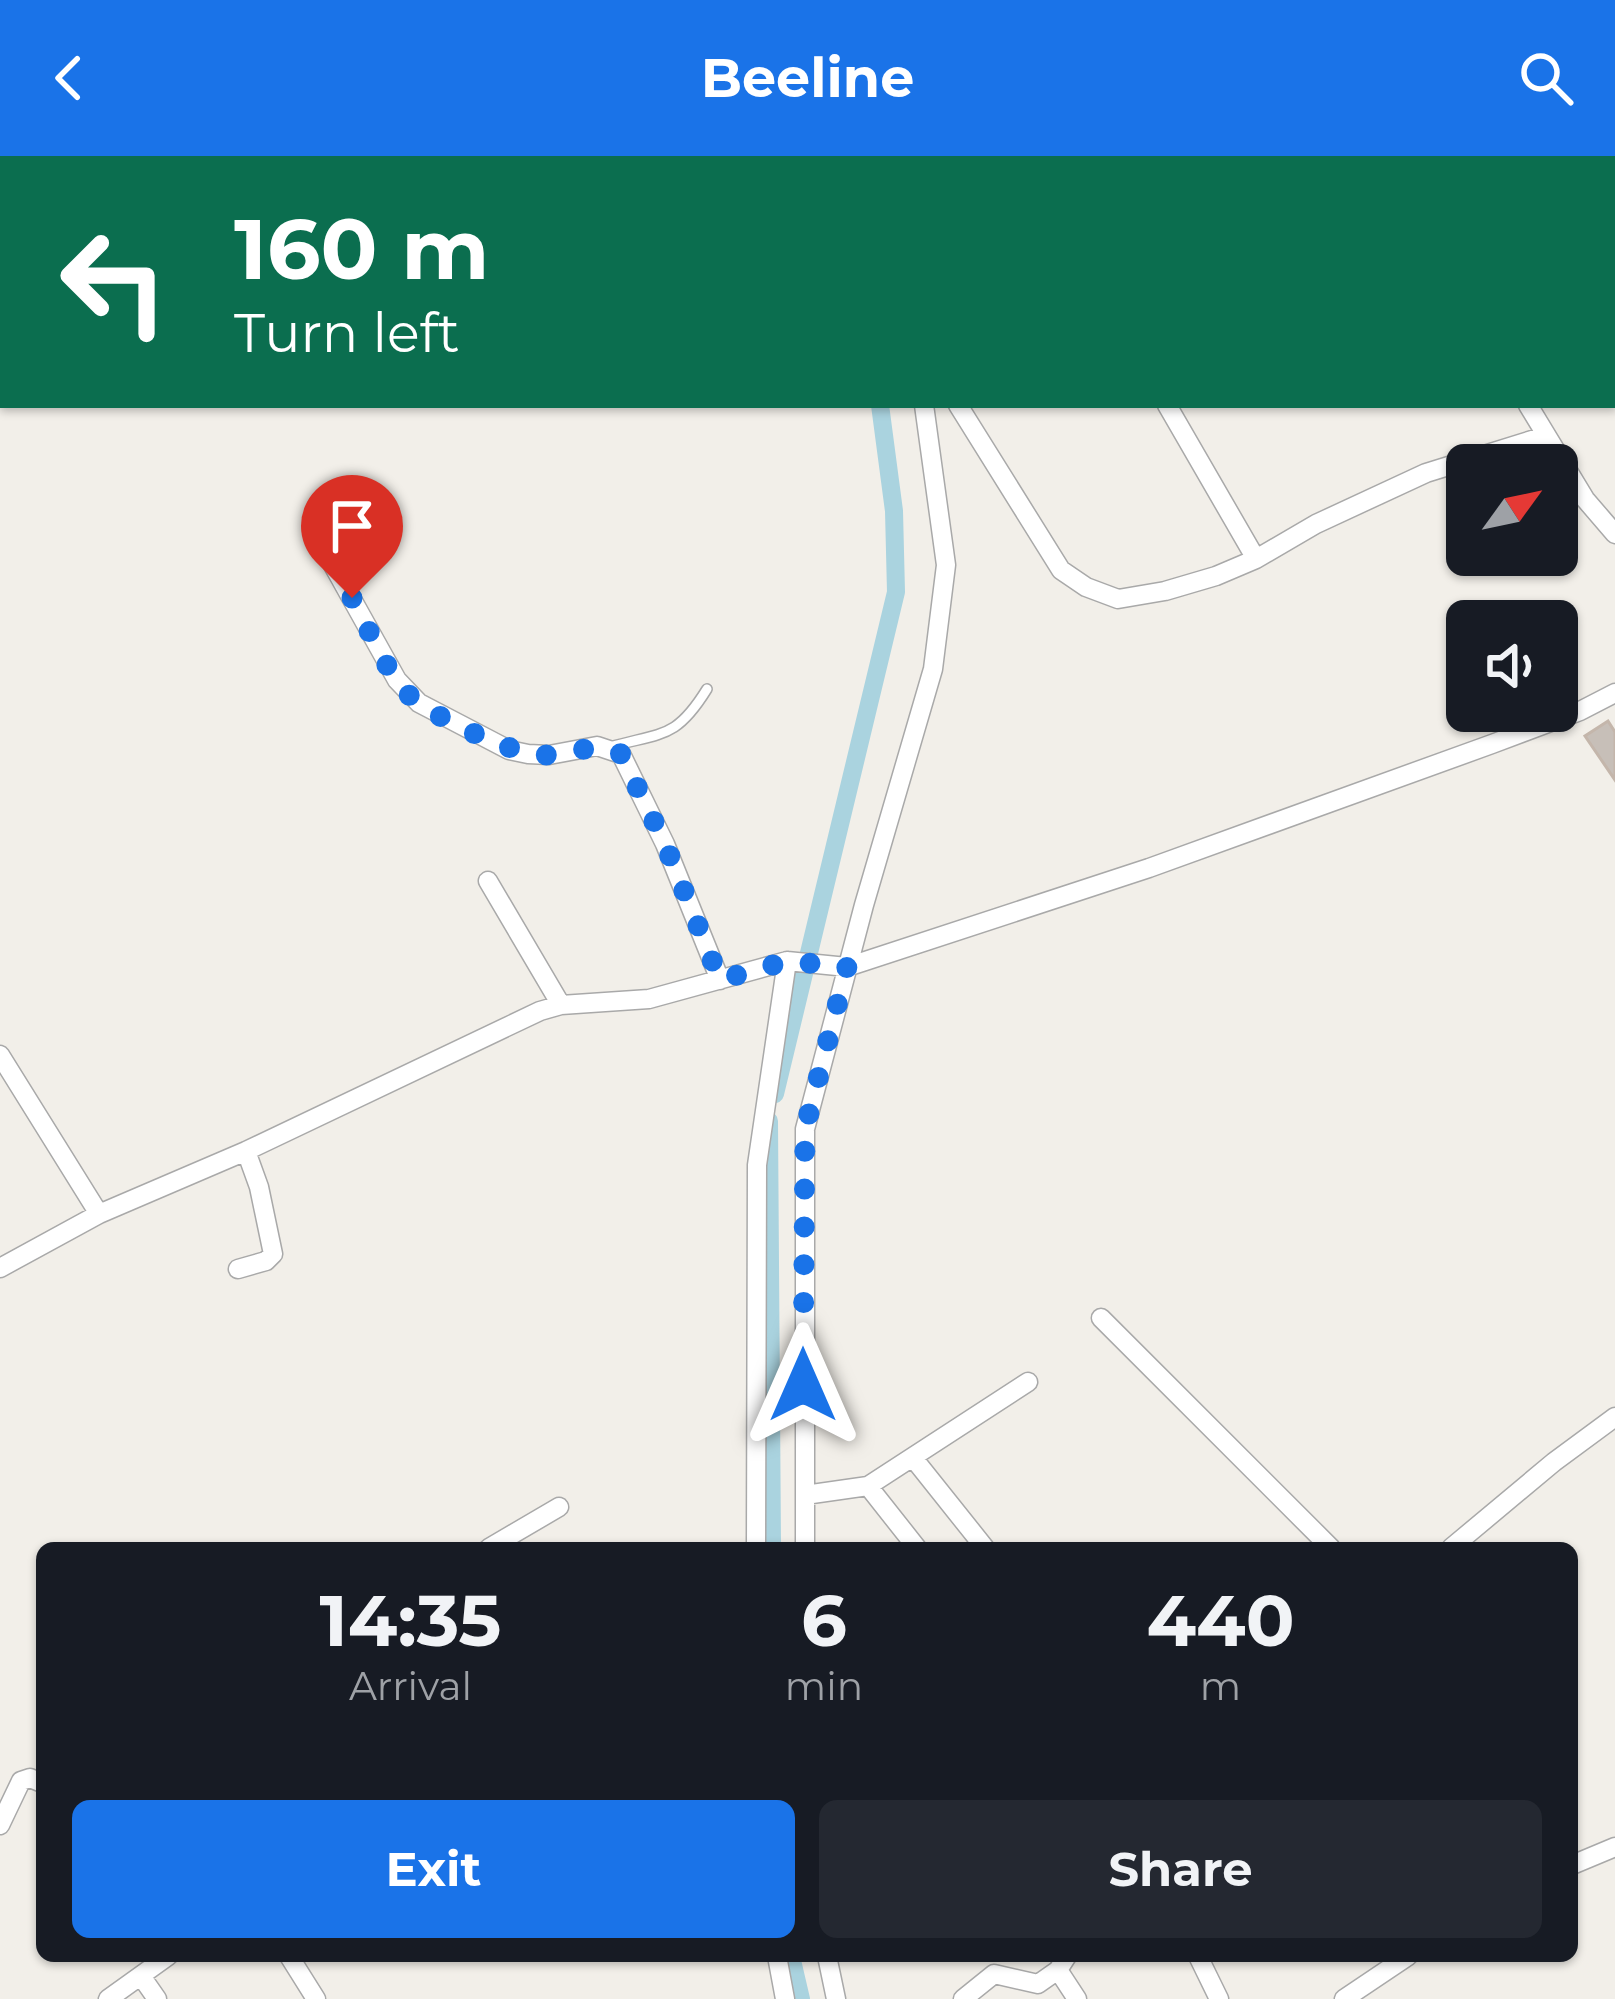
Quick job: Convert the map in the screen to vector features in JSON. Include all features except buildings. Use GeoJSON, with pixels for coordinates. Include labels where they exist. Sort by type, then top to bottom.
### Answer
{"type":"FeatureCollection","features":[{"type":"Feature","properties":{"kind":"street"},"geometry":{"type":"LineString","coordinates":[[805,1542],[805,1129],[840,966],[922,711],[945,593],[944,531],[924,408]]}},
{"type":"Feature","properties":{"kind":"street"},"geometry":{"type":"LineString","coordinates":[[960,408],[1061,570],[1073,580],[1118,598],[1216,576],[1426,473],[1545,436]]}},
{"type":"Feature","properties":{"kind":"street"},"geometry":{"type":"LineString","coordinates":[[1169,408],[1256,559]]}},
{"type":"Feature","properties":{"kind":"street"},"geometry":{"type":"LineString","coordinates":[[1530,408],[1585,499],[1615,534]]}},
{"type":"Feature","properties":{"kind":"street"},"geometry":{"type":"LineString","coordinates":[[329,557],[397,680],[419,703],[509,750],[528,754],[609,748],[621,754],[634,773],[720,980]]}},
{"type":"Feature","properties":{"kind":"street"},"geometry":{"type":"LineString","coordinates":[[0,1268],[100,1214],[246,1151],[467,1043],[562,1005],[649,999],[794,961],[840,966],[1149,868],[1580,711],[1615,693]]}},
{"type":"Feature","properties":{"kind":"street"},"geometry":{"type":"LineString","coordinates":[[488,880],[562,1005]]}},
{"type":"Feature","properties":{"kind":"street"},"geometry":{"type":"LineString","coordinates":[[756,1542],[757,1165],[794,961]]}},
{"type":"Feature","properties":{"kind":"street"},"geometry":{"type":"LineString","coordinates":[[0,1054],[100,1214]]}},
{"type":"Feature","properties":{"kind":"street"},"geometry":{"type":"LineString","coordinates":[[238,1269],[266,1261],[273,1254],[246,1151]]}},
{"type":"Feature","properties":{"kind":"street"},"geometry":{"type":"LineString","coordinates":[[1101,1318],[1325,1542]]}},
{"type":"Feature","properties":{"kind":"street"},"geometry":{"type":"LineString","coordinates":[[805,1495],[868,1486],[1028,1382]]}},
{"type":"Feature","properties":{"kind":"street"},"geometry":{"type":"LineString","coordinates":[[1458,1542],[1553,1462],[1615,1418]]}},
{"type":"Feature","properties":{"kind":"street"},"geometry":{"type":"LineString","coordinates":[[914,1459],[980,1542]]}},
{"type":"Feature","properties":{"kind":"street"},"geometry":{"type":"LineString","coordinates":[[868,1486],[912,1542]]}},
{"type":"Feature","properties":{"kind":"street"},"geometry":{"type":"LineString","coordinates":[[500,1542],[559,1507]]}},
{"type":"Feature","properties":{"kind":"street"},"geometry":{"type":"LineString","coordinates":[[0,1825],[21,1781],[36,1780]]}},
{"type":"Feature","properties":{"kind":"street"},"geometry":{"type":"LineString","coordinates":[[1578,1862],[1615,1847]]}},
{"type":"Feature","properties":{"kind":"street"},"geometry":{"type":"LineString","coordinates":[[108,1999],[160,1962]]}},
{"type":"Feature","properties":{"kind":"street"},"geometry":{"type":"LineString","coordinates":[[293,1962],[316,1999]]}},
{"type":"Feature","properties":{"kind":"street"},"geometry":{"type":"LineString","coordinates":[[778,1962],[785,1999]]}},
{"type":"Feature","properties":{"kind":"street"},"geometry":{"type":"LineString","coordinates":[[828,1962],[836,1999]]}},
{"type":"Feature","properties":{"kind":"street"},"geometry":{"type":"LineString","coordinates":[[1201,1962],[1219,1999]]}},
{"type":"Feature","properties":{"kind":"street"},"geometry":{"type":"LineString","coordinates":[[1345,1999],[1399,1962]]}},
{"type":"Feature","properties":{"kind":"street"},"geometry":{"type":"LineString","coordinates":[[963,1999],[994,1974],[1038,1984],[1062,1963],[1077,1999]]}},
{"type":"Feature","properties":{"kind":"street"},"geometry":{"type":"LineString","coordinates":[[141,1976],[158,1999]]}},
{"type":"Feature","properties":{"kind":"lane"},"geometry":{"type":"LineString","coordinates":[[609,748],[670,733],[691,714],[707,688]]}},
{"type":"Feature","properties":{"kind":"waterway"},"geometry":{"type":"LineString","coordinates":[[775,1094],[896,592],[894,511],[880,408]]}},
{"type":"Feature","properties":{"kind":"waterway"},"geometry":{"type":"LineString","coordinates":[[769,1121],[772,1542]]}},
{"type":"Feature","properties":{"kind":"waterway"},"geometry":{"type":"LineString","coordinates":[[792,1962],[801,1999]]}},
{"type":"Feature","properties":{"kind":"route"},"geometry":{"type":"LineString","coordinates":[[352,598],[397,680],[419,703],[509,750],[549,755],[597,746],[621,754],[634,773],[720,980],[787,961],[847,967],[805,1129],[803,1385]]}}]}
